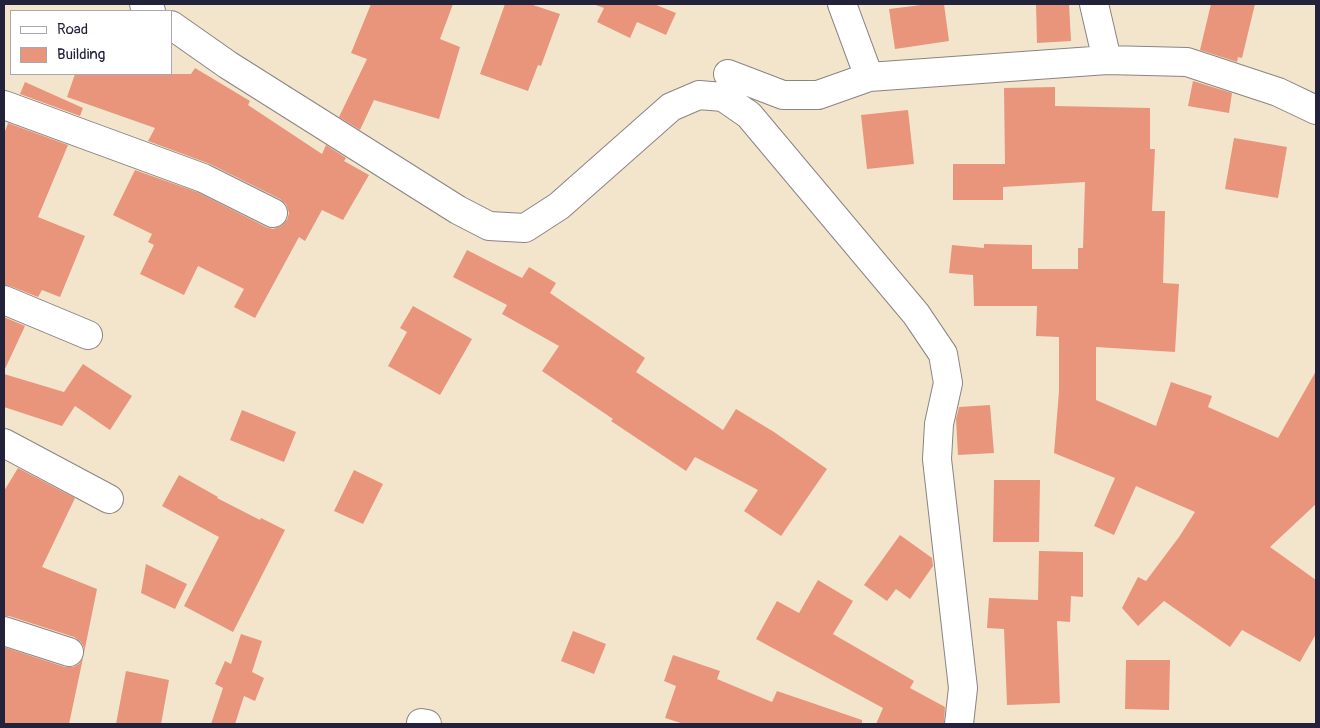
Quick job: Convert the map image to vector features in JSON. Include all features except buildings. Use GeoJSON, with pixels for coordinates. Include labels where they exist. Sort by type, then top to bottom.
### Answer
{"type":"FeatureCollection","features":[{"type":"Feature","properties":{"kind":"street"},"geometry":{"type":"LineString","coordinates":[[842,4],[869,77]]}},
{"type":"Feature","properties":{"kind":"street"},"geometry":{"type":"LineString","coordinates":[[1094,4],[1108,60]]}},
{"type":"Feature","properties":{"kind":"street"},"geometry":{"type":"LineString","coordinates":[[172,26],[228,65],[458,210],[489,226],[524,228],[559,206],[671,107],[699,95],[723,97],[749,115],[916,314],[943,354],[948,383],[939,424],[937,459],[963,688],[958,724]]}},
{"type":"Feature","properties":{"kind":"street"},"geometry":{"type":"LineString","coordinates":[[728,74],[783,95],[818,95],[869,77],[1108,60],[1187,62],[1278,92],[1316,110]]}},
{"type":"Feature","properties":{"kind":"street"},"geometry":{"type":"LineString","coordinates":[[4,105],[203,178],[273,213]]}},
{"type":"Feature","properties":{"kind":"street"},"geometry":{"type":"LineString","coordinates":[[4,300],[88,335]]}},
{"type":"Feature","properties":{"kind":"street"},"geometry":{"type":"LineString","coordinates":[[4,444],[109,499]]}},
{"type":"Feature","properties":{"kind":"street"},"geometry":{"type":"LineString","coordinates":[[4,631],[69,652]]}}]}
